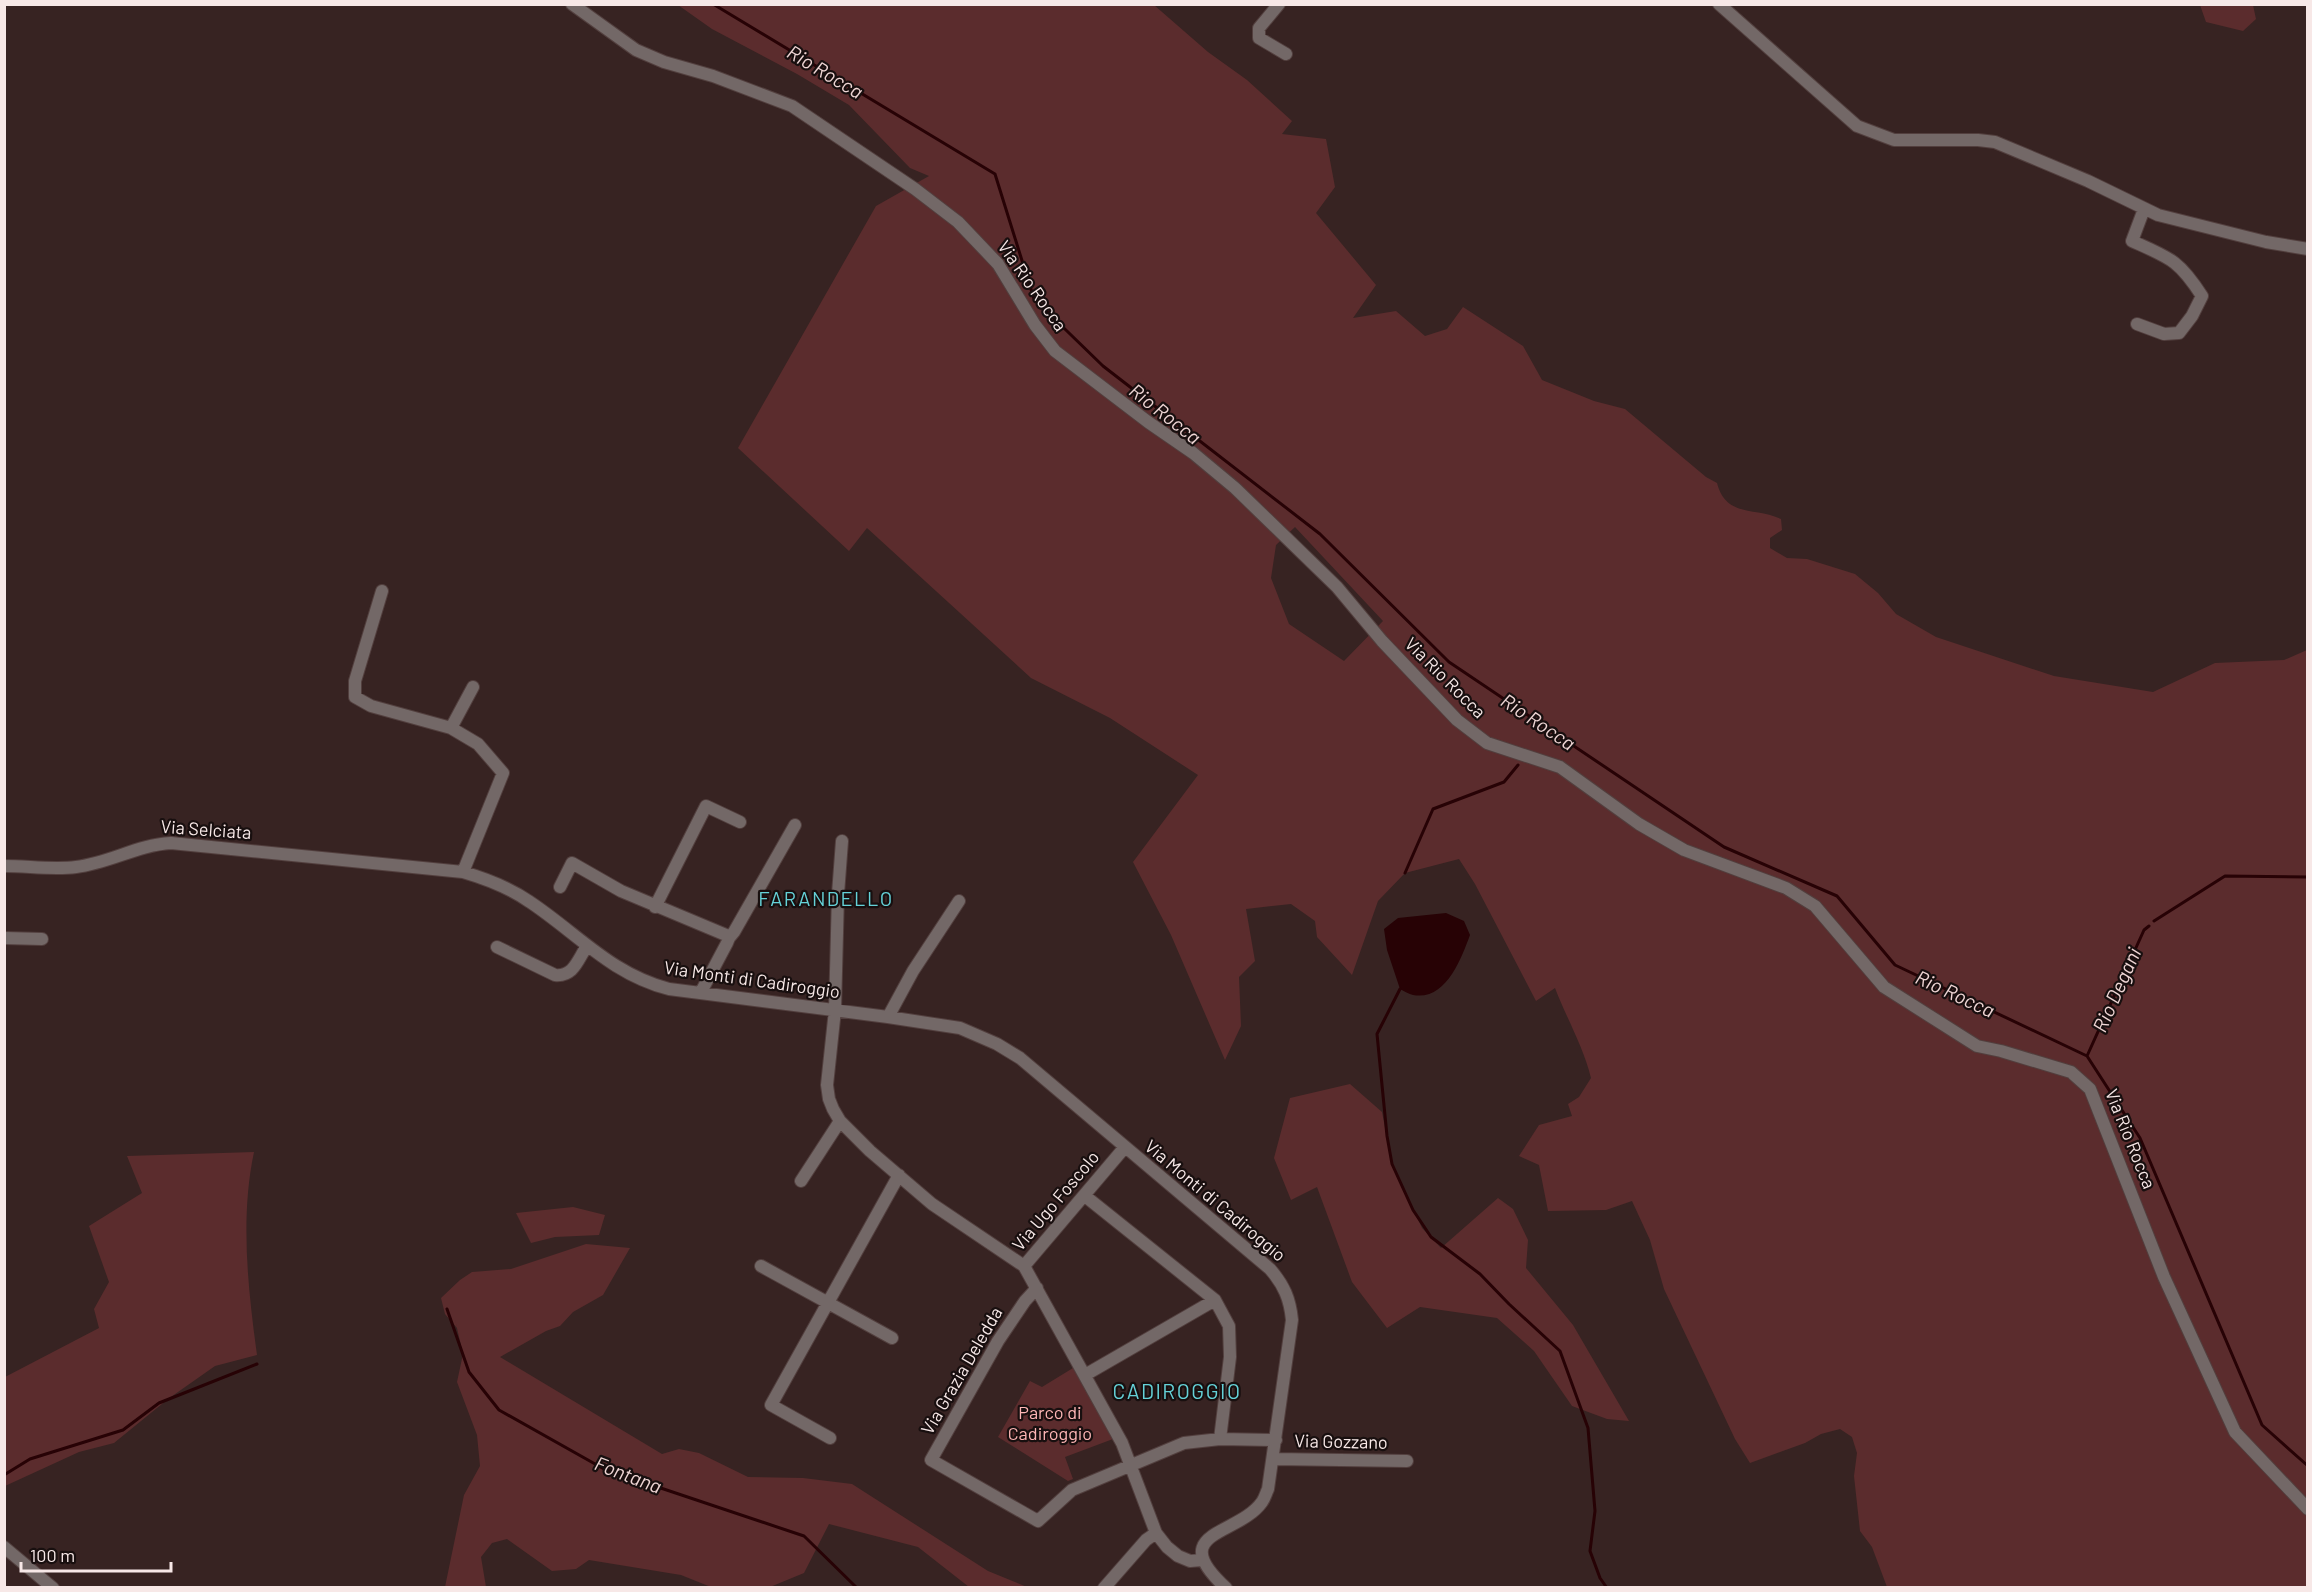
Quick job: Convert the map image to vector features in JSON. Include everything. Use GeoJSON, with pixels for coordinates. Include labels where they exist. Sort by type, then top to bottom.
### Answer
{"type":"FeatureCollection","features":[{"type":"Feature","properties":{"kind":"street","name":"Via Rio Rocca"},"geometry":{"type":"LineString","coordinates":[[572,4],[636,50],[663,62],[713,76],[792,105],[915,189],[958,222],[998,264],[1035,324],[1055,351],[1148,422],[1194,453],[1235,488],[1337,587],[1382,641],[1457,720],[1487,743],[1560,767],[1639,824],[1684,850],[1786,888],[1815,906],[1884,987],[1977,1046],[2071,1072],[2081,1079],[2090,1089],[2164,1277],[2235,1432],[2307,1509]]}},
{"type":"Feature","properties":{"kind":"street"},"geometry":{"type":"LineString","coordinates":[[1279,4],[1259,28],[1259,38],[1286,54]]}},
{"type":"Feature","properties":{"kind":"street"},"geometry":{"type":"LineString","coordinates":[[1719,4],[1857,126],[1894,140],[1995,142],[2088,181],[2158,215],[2266,242],[2307,249]]}},
{"type":"Feature","properties":{"kind":"street"},"geometry":{"type":"LineString","coordinates":[[2137,324],[2164,334],[2179,333],[2192,316],[2202,296],[2188,273],[2172,259],[2132,241],[2144,209]]}},
{"type":"Feature","properties":{"kind":"street"},"geometry":{"type":"LineString","coordinates":[[382,591],[355,681],[355,697],[371,706],[452,728],[478,744],[503,773],[464,872]]}},
{"type":"Feature","properties":{"kind":"street"},"geometry":{"type":"LineString","coordinates":[[452,728],[473,687]]}},
{"type":"Feature","properties":{"kind":"street"},"geometry":{"type":"LineString","coordinates":[[655,907],[706,806],[740,822]]}},
{"type":"Feature","properties":{"kind":"street"},"geometry":{"type":"LineString","coordinates":[[701,992],[729,938],[795,825]]}},
{"type":"Feature","properties":{"kind":"street"},"geometry":{"type":"LineString","coordinates":[[842,841],[838,894],[836,1010],[827,1085],[829,1099],[840,1121],[870,1151],[940,1210],[1024,1266]]}},
{"type":"Feature","properties":{"kind":"street","name":"Via Selciata"},"geometry":{"type":"LineString","coordinates":[[4,866],[75,867],[112,859],[150,844],[171,843],[337,859]]}},
{"type":"Feature","properties":{"kind":"street","name":"Via Monti di Cadiroggio"},"geometry":{"type":"LineString","coordinates":[[337,859],[464,872],[502,885],[530,902],[611,965],[647,983],[669,988],[960,1028],[997,1044],[1020,1058],[1270,1269],[1282,1283],[1291,1302],[1292,1320],[1268,1489],[1262,1503],[1206,1542],[1202,1560]]}},
{"type":"Feature","properties":{"kind":"street"},"geometry":{"type":"LineString","coordinates":[[560,887],[572,864],[621,891],[729,938]]}},
{"type":"Feature","properties":{"kind":"street"},"geometry":{"type":"LineString","coordinates":[[888,1017],[913,971],[958,901]]}},
{"type":"Feature","properties":{"kind":"street"},"geometry":{"type":"LineString","coordinates":[[4,938],[42,939]]}},
{"type":"Feature","properties":{"kind":"street"},"geometry":{"type":"LineString","coordinates":[[497,947],[561,976],[573,970],[587,946]]}},
{"type":"Feature","properties":{"kind":"street"},"geometry":{"type":"LineString","coordinates":[[801,1181],[840,1121]]}},
{"type":"Feature","properties":{"kind":"street","name":"Via Ugo Foscolo"},"geometry":{"type":"LineString","coordinates":[[1125,1147],[1024,1266],[1122,1443],[1156,1533]]}},
{"type":"Feature","properties":{"kind":"street"},"geometry":{"type":"LineString","coordinates":[[830,1438],[771,1405],[899,1175]]}},
{"type":"Feature","properties":{"kind":"street"},"geometry":{"type":"LineString","coordinates":[[1085,1196],[1215,1300],[1229,1326],[1230,1336],[1230,1357],[1220,1439]]}},
{"type":"Feature","properties":{"kind":"street"},"geometry":{"type":"LineString","coordinates":[[761,1266],[892,1338]]}},
{"type":"Feature","properties":{"kind":"street","name":"Via Grazia Deledda"},"geometry":{"type":"LineString","coordinates":[[1037,1288],[1024,1301],[998,1341],[931,1460],[1038,1521],[1072,1490],[1131,1465]]}},
{"type":"Feature","properties":{"kind":"street"},"geometry":{"type":"LineString","coordinates":[[1085,1375],[1215,1300]]}},
{"type":"Feature","properties":{"kind":"street"},"geometry":{"type":"LineString","coordinates":[[1131,1465],[1184,1443],[1220,1439],[1276,1440]]}},
{"type":"Feature","properties":{"kind":"street","name":"Via Gozzano"},"geometry":{"type":"LineString","coordinates":[[1274,1459],[1407,1461]]}},
{"type":"Feature","properties":{"kind":"street"},"geometry":{"type":"LineString","coordinates":[[1104,1587],[1146,1540],[1156,1533],[1178,1556],[1190,1561],[1202,1560],[1211,1574],[1226,1587]]}},
{"type":"Feature","properties":{"kind":"street"},"geometry":{"type":"LineString","coordinates":[[4,1547],[53,1587]]}},
{"type":"Feature","properties":{"kind":"green space"},"geometry":{"type":"Polygon","coordinates":[[[678,5],[1154,5],[1208,52],[1247,80],[1292,121],[1282,134],[1326,139],[1335,187],[1316,213],[1376,285],[1353,318],[1396,311],[1425,336],[1447,329],[1463,307],[1523,346],[1542,380],[1594,401],[1625,409],[1706,477],[1717,483],[1727,502],[1743,510],[1781,519],[1782,530],[1770,538],[1770,548],[1787,558],[1807,559],[1855,574],[1878,593],[1896,614],[1936,637],[2054,676],[2153,692],[2215,663],[2284,660],[2307,650],[2307,1587],[1887,1587],[1872,1547],[1860,1531],[1854,1476],[1857,1453],[1852,1437],[1840,1429],[1821,1434],[1805,1443],[1750,1463],[1735,1439],[1664,1289],[1650,1240],[1632,1201],[1606,1210],[1548,1211],[1539,1165],[1519,1156],[1539,1125],[1572,1116],[1568,1104],[1579,1097],[1591,1078],[1588,1066],[1555,988],[1536,1001],[1475,884],[1459,859],[1405,873],[1378,901],[1352,975],[1317,937],[1315,921],[1291,904],[1246,909],[1255,961],[1239,977],[1241,1026],[1225,1060],[1171,935],[1133,862],[1198,775],[1110,718],[1031,678],[867,528],[849,551],[738,448],[876,206],[929,176],[910,168],[849,105],[797,74],[712,29],[678,5]],[[1295,527],[1276,545],[1271,578],[1289,624],[1344,661],[1383,621],[1295,527]]]}},
{"type":"Feature","properties":{"kind":"green space"},"geometry":{"type":"Polygon","coordinates":[[[2200,5],[2253,5],[2256,19],[2243,31],[2206,22],[2200,5]]]}},
{"type":"Feature","properties":{"kind":"green space"},"geometry":{"type":"Polygon","coordinates":[[[1350,1084],[1382,1112],[1392,1164],[1422,1228],[1441,1248],[1498,1198],[1513,1209],[1528,1240],[1526,1268],[1573,1325],[1629,1421],[1607,1419],[1572,1406],[1534,1351],[1497,1318],[1420,1307],[1387,1328],[1352,1282],[1317,1187],[1291,1200],[1274,1158],[1290,1098],[1350,1084]]]}},
{"type":"Feature","properties":{"kind":"green space"},"geometry":{"type":"Polygon","coordinates":[[[254,1152],[246,1228],[248,1279],[257,1355],[215,1366],[168,1399],[114,1443],[79,1452],[5,1486],[5,1377],[99,1328],[94,1309],[109,1282],[89,1226],[142,1193],[127,1156],[254,1152]]]}},
{"type":"Feature","properties":{"kind":"green space"},"geometry":{"type":"Polygon","coordinates":[[[573,1207],[605,1215],[599,1235],[555,1237],[531,1243],[516,1213],[573,1207]]]}},
{"type":"Feature","properties":{"kind":"green space"},"geometry":{"type":"Polygon","coordinates":[[[586,1244],[630,1248],[603,1295],[573,1312],[560,1326],[546,1331],[500,1357],[662,1454],[679,1449],[699,1453],[748,1477],[803,1478],[852,1484],[988,1571],[1027,1587],[969,1587],[918,1547],[829,1524],[804,1573],[770,1587],[711,1587],[681,1575],[589,1560],[576,1569],[552,1571],[507,1539],[492,1543],[481,1557],[486,1587],[445,1587],[464,1495],[480,1466],[477,1435],[457,1382],[463,1354],[457,1328],[445,1314],[441,1298],[472,1272],[511,1269],[586,1244]]]}},
{"type":"Feature","properties":{"kind":"green space","name":"Parco di Cadiroggio"},"geometry":{"type":"Polygon","coordinates":[[[1073,1368],[1113,1439],[1065,1457],[1073,1479],[1068,1481],[998,1437],[1030,1381],[1042,1387],[1073,1368]]]}},
{"type":"Feature","properties":{"kind":"shaded area"},"geometry":{"type":"Polygon","coordinates":[[[1446,913],[1464,921],[1470,935],[1457,966],[1435,992],[1413,995],[1400,989],[1387,950],[1384,929],[1398,918],[1446,913]]]}},
{"type":"Feature","properties":{"kind":"waterway","name":"Rio Rocca"},"geometry":{"type":"LineString","coordinates":[[713,4],[995,174],[1034,299],[1103,366],[1320,534],[1449,662],[1724,847],[1837,896],[1895,965],[2087,1056],[2140,1138],[2262,1425],[2308,1466]]}},
{"type":"Feature","properties":{"kind":"waterway"},"geometry":{"type":"LineString","coordinates":[[1405,873],[1433,809],[1504,782],[1518,765]]}},
{"type":"Feature","properties":{"kind":"waterway","name":"Rio Degani"},"geometry":{"type":"LineString","coordinates":[[2154,921],[2225,876],[2308,877]]}},
{"type":"Feature","properties":{"kind":"waterway","name":"Rio Degani"},"geometry":{"type":"LineString","coordinates":[[2087,1056],[2144,930],[2149,926]]}},
{"type":"Feature","properties":{"kind":"waterway"},"geometry":{"type":"LineString","coordinates":[[1400,989],[1377,1034],[1392,1164],[1413,1210],[1431,1237],[1480,1274],[1560,1351],[1588,1428],[1595,1511],[1590,1551],[1600,1578],[1607,1588]]}},
{"type":"Feature","properties":{"kind":"waterway","name":"Fontana"},"geometry":{"type":"LineString","coordinates":[[447,1309],[469,1372],[499,1410],[604,1469],[804,1536],[857,1588]]}},
{"type":"Feature","properties":{"kind":"waterway"},"geometry":{"type":"LineString","coordinates":[[4,1475],[30,1459],[123,1430],[159,1403],[257,1364]]}},
{"type":"Feature","properties":{"kind":"district","name":"FARANDELLO"},"geometry":{"type":"Point","coordinates":[826,899]}},
{"type":"Feature","properties":{"kind":"district","name":"CADIROGGIO"},"geometry":{"type":"Point","coordinates":[1177,1392]}}]}
